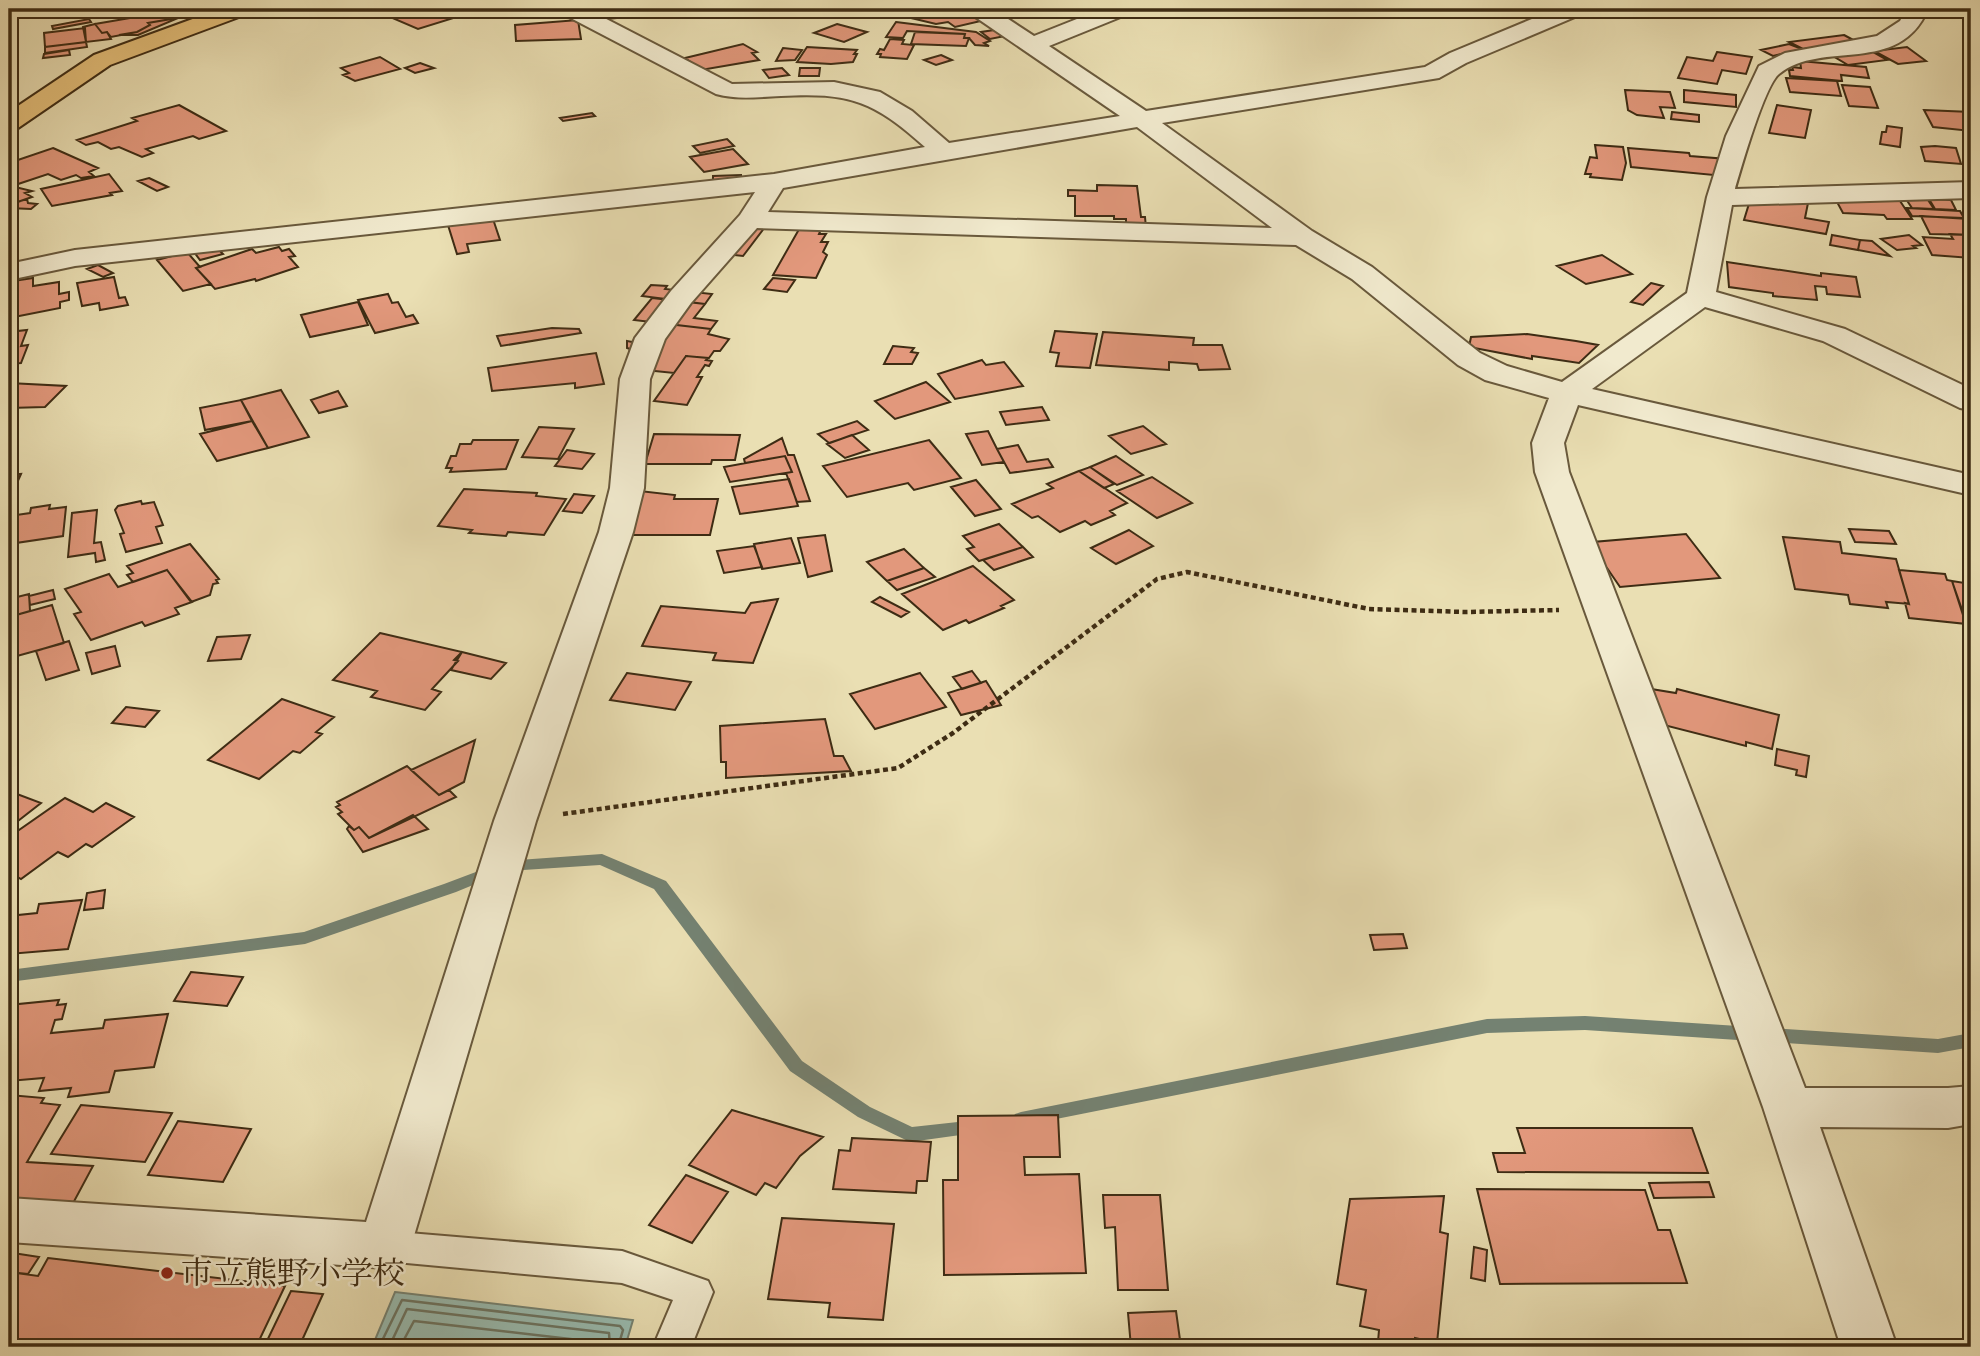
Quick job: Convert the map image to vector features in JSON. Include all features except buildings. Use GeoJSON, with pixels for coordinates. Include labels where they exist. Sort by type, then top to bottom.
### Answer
{"type":"FeatureCollection","features":[{"type":"Feature","properties":{"kind":"main road"},"geometry":{"type":"LineString","coordinates":[[9,122],[102,60],[239,9]]}},
{"type":"Feature","properties":{"kind":"street"},"geometry":{"type":"LineString","coordinates":[[571,9],[724,89],[735,92],[838,88],[855,92],[889,106],[944,151]]}},
{"type":"Feature","properties":{"kind":"street"},"geometry":{"type":"LineString","coordinates":[[979,9],[1142,120],[1302,237],[1362,273],[1469,359],[1496,373],[1567,393],[1971,485]]}},
{"type":"Feature","properties":{"kind":"street"},"geometry":{"type":"LineString","coordinates":[[1032,46],[1120,9]]}},
{"type":"Feature","properties":{"kind":"street"},"geometry":{"type":"LineString","coordinates":[[9,272],[75,258],[774,182],[944,151],[1431,73],[1458,58],[1574,9]]}},
{"type":"Feature","properties":{"kind":"street"},"geometry":{"type":"LineString","coordinates":[[1869,1347],[1788,1107],[1552,472],[1548,443],[1567,393],[1701,297],[1720,197],[1738,136],[1768,71],[1793,58],[1884,42],[1909,25],[1917,9]]}},
{"type":"Feature","properties":{"kind":"street"},"geometry":{"type":"LineString","coordinates":[[9,1220],[385,1245],[515,821],[616,532],[627,488],[635,379],[650,338],[681,297],[750,220],[774,182]]}},
{"type":"Feature","properties":{"kind":"street"},"geometry":{"type":"LineString","coordinates":[[1720,197],[1971,190]]}},
{"type":"Feature","properties":{"kind":"street"},"geometry":{"type":"LineString","coordinates":[[750,220],[855,221],[1302,237]]}},
{"type":"Feature","properties":{"kind":"street"},"geometry":{"type":"LineString","coordinates":[[1701,297],[1833,335],[1971,401]]}},
{"type":"Feature","properties":{"kind":"street"},"geometry":{"type":"LineString","coordinates":[[1788,1107],[1948,1108],[1971,1105]]}},
{"type":"Feature","properties":{"kind":"lane"},"geometry":{"type":"LineString","coordinates":[[385,1245],[622,1267],[695,1292],[672,1347]]}},
{"type":"Feature","properties":{"kind":"path"},"geometry":{"type":"LineString","coordinates":[[515,821],[898,768],[954,733],[1157,579],[1186,572],[1369,609],[1466,612],[1602,609]]}},
{"type":"Feature","properties":{"kind":"water"},"geometry":{"type":"Polygon","coordinates":[[[395,1292],[633,1320],[625,1347],[372,1347],[395,1292]]]}},
{"type":"Feature","properties":{"kind":"waterway"},"geometry":{"type":"LineString","coordinates":[[9,976],[305,938],[505,866],[602,859],[660,885],[796,1066],[864,1112],[910,1135],[976,1127]]}},
{"type":"Feature","properties":{"kind":"waterway"},"geometry":{"type":"LineString","coordinates":[[1021,1119],[1487,1026],[1585,1023],[1938,1046],[1971,1040]]}},
{"type":"Feature","properties":{"kind":"place","name":"市立熊野小学校"},"geometry":{"type":"Point","coordinates":[167,1273]}}]}
